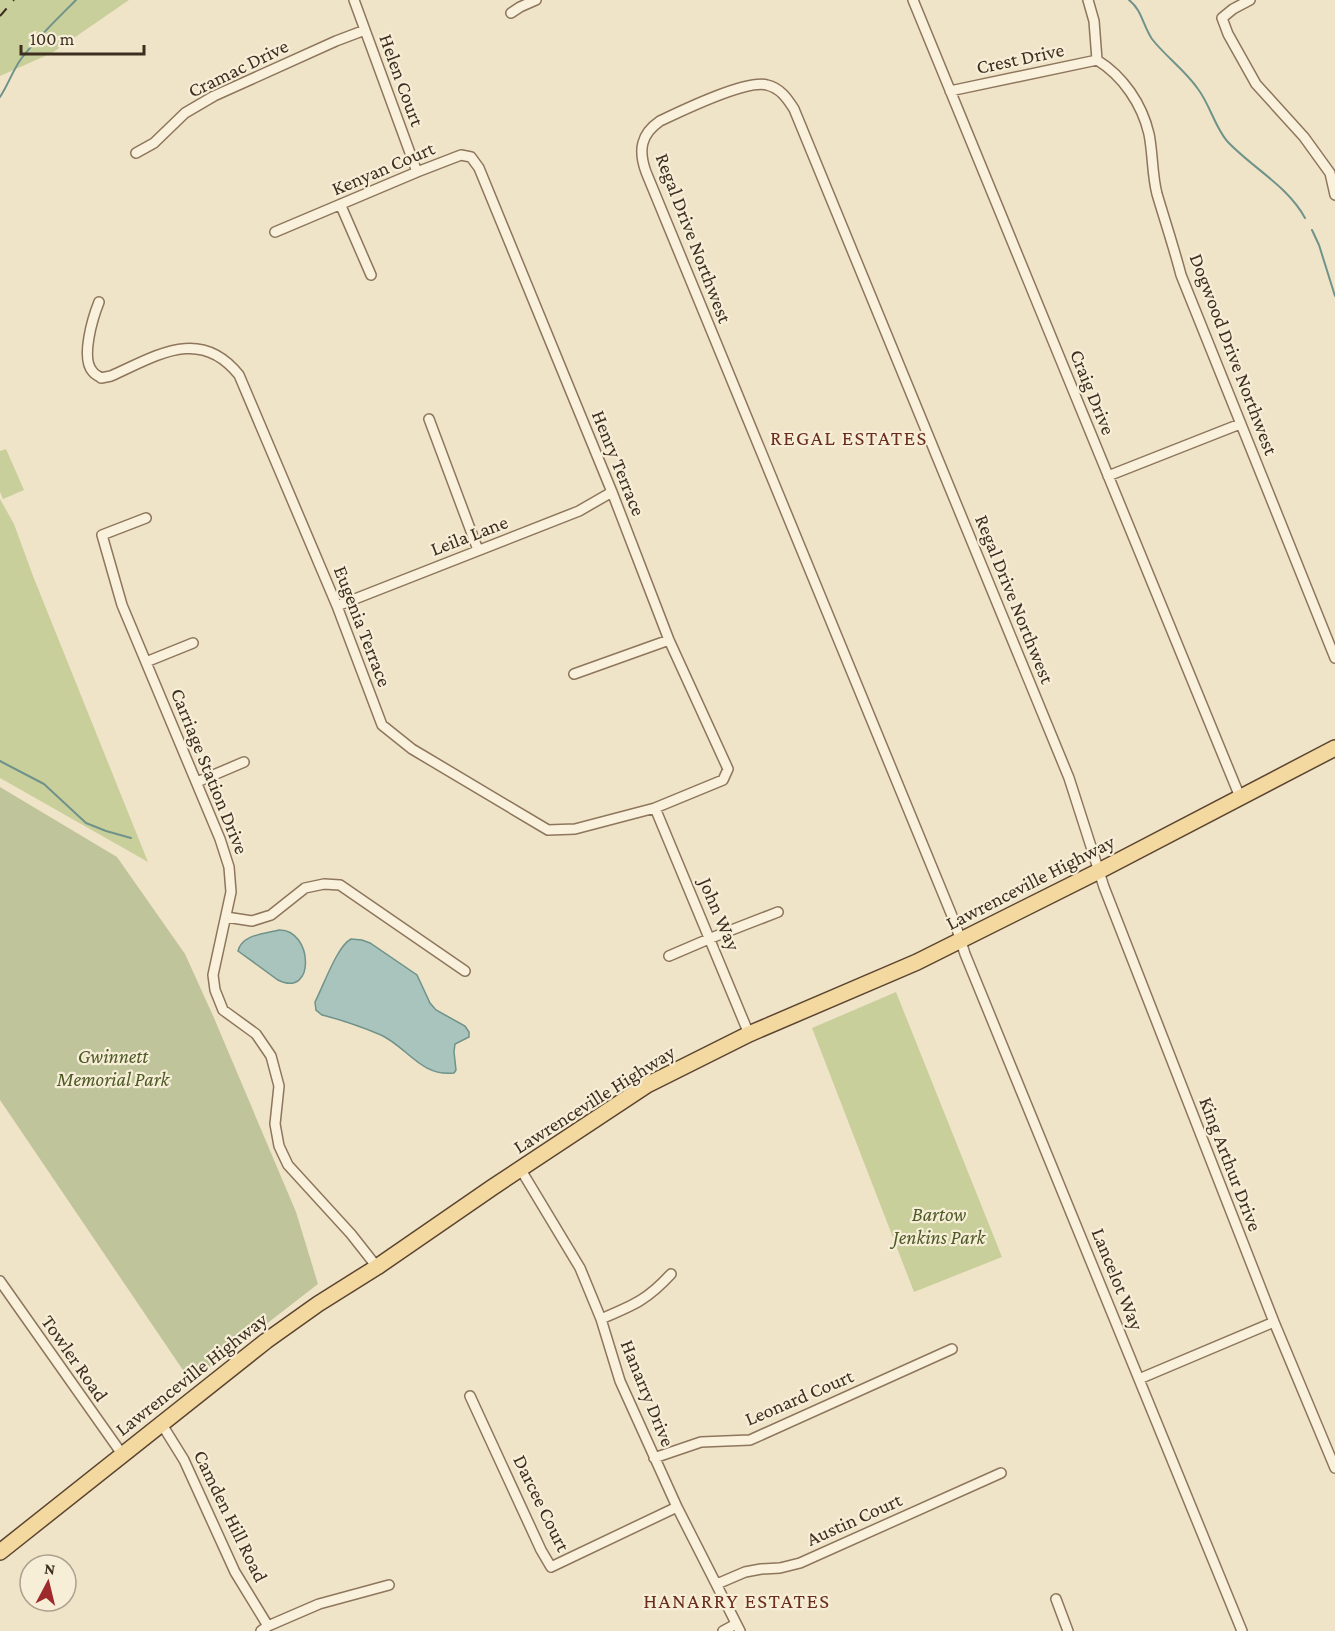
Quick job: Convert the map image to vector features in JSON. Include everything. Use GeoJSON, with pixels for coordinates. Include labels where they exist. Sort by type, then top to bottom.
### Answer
{"type":"FeatureCollection","features":[{"type":"Feature","properties":{"kind":"main road","name":"Lawrenceville Highway"},"geometry":{"type":"LineString","coordinates":[[0,1552],[266,1341],[647,1085],[749,1034],[917,962],[960,941],[1335,748]]}},
{"type":"Feature","properties":{"kind":"street","name":"Helen Court"},"geometry":{"type":"LineString","coordinates":[[354,0],[417,172]]}},
{"type":"Feature","properties":{"kind":"street"},"geometry":{"type":"LineString","coordinates":[[511,13],[518,3],[536,0]]}},
{"type":"Feature","properties":{"kind":"street","name":"Craig Drive"},"geometry":{"type":"LineString","coordinates":[[913,0],[1240,797]]}},
{"type":"Feature","properties":{"kind":"street"},"geometry":{"type":"LineString","coordinates":[[1088,0],[1094,21],[1097,60]]}},
{"type":"Feature","properties":{"kind":"street"},"geometry":{"type":"LineString","coordinates":[[1250,0],[1222,18],[1228,34],[1256,84],[1332,170],[1335,195]]}},
{"type":"Feature","properties":{"kind":"street","name":"Cramac Drive"},"geometry":{"type":"LineString","coordinates":[[136,153],[154,144],[185,113],[214,96],[365,30]]}},
{"type":"Feature","properties":{"kind":"street","name":"Crest Drive"},"geometry":{"type":"LineString","coordinates":[[951,91],[1097,60]]}},
{"type":"Feature","properties":{"kind":"street","name":"Dogwood Drive Northwest"},"geometry":{"type":"LineString","coordinates":[[1097,60],[1105,65],[1137,100],[1149,134],[1157,192],[1181,275],[1335,658]]}},
{"type":"Feature","properties":{"kind":"street","name":"Regal Drive Northwest"},"geometry":{"type":"LineString","coordinates":[[960,941],[955,923],[646,171],[642,160],[642,144],[652,126],[660,121],[748,84],[765,84],[774,87],[782,92],[794,109],[1069,778],[1099,871]]}},
{"type":"Feature","properties":{"kind":"street","name":"Kenyan Court"},"geometry":{"type":"LineString","coordinates":[[275,232],[461,155],[471,157],[479,168],[488,190]]}},
{"type":"Feature","properties":{"kind":"street","name":"Henry Terrace"},"geometry":{"type":"LineString","coordinates":[[488,190],[612,492],[669,640],[719,748]]}},
{"type":"Feature","properties":{"kind":"street"},"geometry":{"type":"LineString","coordinates":[[341,206],[371,275]]}},
{"type":"Feature","properties":{"kind":"street","name":"Eugenia Terrace"},"geometry":{"type":"LineString","coordinates":[[99,302],[87,348],[88,363],[93,372],[101,378],[111,376],[165,352],[181,348],[213,354],[231,365],[239,375],[337,606],[382,724],[412,749],[548,830],[575,829],[655,808],[723,780],[728,769],[719,748]]}},
{"type":"Feature","properties":{"kind":"street"},"geometry":{"type":"LineString","coordinates":[[429,419],[478,550]]}},
{"type":"Feature","properties":{"kind":"street"},"geometry":{"type":"LineString","coordinates":[[1108,476],[1240,424]]}},
{"type":"Feature","properties":{"kind":"street","name":"Leila Lane"},"geometry":{"type":"LineString","coordinates":[[337,606],[579,511],[612,492]]}},
{"type":"Feature","properties":{"kind":"street","name":"Carriage Station Drive"},"geometry":{"type":"LineString","coordinates":[[146,518],[102,535],[122,605],[220,839],[229,867],[231,892],[213,975],[214,990],[223,1010],[256,1034],[272,1056],[279,1086],[275,1124],[279,1146],[288,1164],[351,1234],[377,1267]]}},
{"type":"Feature","properties":{"kind":"street"},"geometry":{"type":"LineString","coordinates":[[574,674],[669,640]]}},
{"type":"Feature","properties":{"kind":"street"},"geometry":{"type":"LineString","coordinates":[[146,662],[193,643]]}},
{"type":"Feature","properties":{"kind":"street"},"geometry":{"type":"LineString","coordinates":[[196,782],[244,762]]}},
{"type":"Feature","properties":{"kind":"street","name":"John Way"},"geometry":{"type":"LineString","coordinates":[[655,808],[749,1034]]}},
{"type":"Feature","properties":{"kind":"street","name":"King Arthur Drive"},"geometry":{"type":"LineString","coordinates":[[1099,871],[1274,1322],[1335,1468]]}},
{"type":"Feature","properties":{"kind":"street"},"geometry":{"type":"LineString","coordinates":[[226,917],[252,921],[271,915],[305,888],[324,884],[340,885],[465,971]]}},
{"type":"Feature","properties":{"kind":"street"},"geometry":{"type":"LineString","coordinates":[[669,956],[778,912]]}},
{"type":"Feature","properties":{"kind":"street","name":"Lancelot Way"},"geometry":{"type":"LineString","coordinates":[[960,941],[1242,1631]]}},
{"type":"Feature","properties":{"kind":"street","name":"Hanarry Drive"},"geometry":{"type":"LineString","coordinates":[[521,1170],[580,1268],[602,1319],[620,1381],[677,1508],[738,1628]]}},
{"type":"Feature","properties":{"kind":"street"},"geometry":{"type":"LineString","coordinates":[[602,1319],[636,1304],[654,1292],[671,1274]]}},
{"type":"Feature","properties":{"kind":"street","name":"Towler Road"},"geometry":{"type":"LineString","coordinates":[[0,1281],[122,1454]]}},
{"type":"Feature","properties":{"kind":"street"},"geometry":{"type":"LineString","coordinates":[[1139,1379],[1274,1322]]}},
{"type":"Feature","properties":{"kind":"street","name":"Leonard Court"},"geometry":{"type":"LineString","coordinates":[[654,1458],[701,1442],[750,1440],[952,1349]]}},
{"type":"Feature","properties":{"kind":"street","name":"Darcee Court"},"geometry":{"type":"LineString","coordinates":[[470,1396],[551,1567],[677,1508]]}},
{"type":"Feature","properties":{"kind":"street","name":"Camden Hill Road"},"geometry":{"type":"LineString","coordinates":[[161,1423],[184,1460],[236,1572],[265,1628]]}},
{"type":"Feature","properties":{"kind":"street","name":"Austin Court"},"geometry":{"type":"LineString","coordinates":[[717,1584],[744,1572],[800,1563],[1001,1473]]}},
{"type":"Feature","properties":{"kind":"street"},"geometry":{"type":"LineString","coordinates":[[265,1628],[319,1604],[389,1585]]}},
{"type":"Feature","properties":{"kind":"street"},"geometry":{"type":"LineString","coordinates":[[1056,1599],[1068,1631]]}},
{"type":"Feature","properties":{"kind":"street"},"geometry":{"type":"LineString","coordinates":[[723,1631],[738,1628]]}},
{"type":"Feature","properties":{"kind":"green space"},"geometry":{"type":"Polygon","coordinates":[[[0,0],[129,0],[52,53],[0,76],[0,0]]]}},
{"type":"Feature","properties":{"kind":"green space"},"geometry":{"type":"Polygon","coordinates":[[[6,449],[24,490],[3,499],[0,492],[0,451],[6,449]]]}},
{"type":"Feature","properties":{"kind":"green space"},"geometry":{"type":"Polygon","coordinates":[[[0,499],[14,524],[148,862],[0,778],[0,499]]]}},
{"type":"Feature","properties":{"kind":"green space","name":"Gwinnett Memorial Park"},"geometry":{"type":"Polygon","coordinates":[[[0,787],[117,857],[185,954],[296,1212],[318,1284],[191,1382],[0,1100],[0,787]]]}},
{"type":"Feature","properties":{"kind":"green space","name":"Bartow Jenkins Park"},"geometry":{"type":"Polygon","coordinates":[[[896,992],[1002,1257],[914,1292],[812,1028],[896,992]]]}},
{"type":"Feature","properties":{"kind":"water"},"geometry":{"type":"Polygon","coordinates":[[[279,930],[290,933],[299,940],[304,950],[306,962],[304,972],[299,980],[290,983],[278,980],[238,951],[240,945],[249,938],[279,930]]]}},
{"type":"Feature","properties":{"kind":"water"},"geometry":{"type":"Polygon","coordinates":[[[351,939],[370,943],[417,975],[430,1003],[436,1010],[465,1026],[469,1037],[455,1044],[456,1070],[454,1073],[442,1073],[423,1066],[381,1035],[322,1015],[316,1010],[315,1002],[331,968],[341,950],[351,939]]]}},
{"type":"Feature","properties":{"kind":"waterway"},"geometry":{"type":"LineString","coordinates":[[0,97],[21,59],[76,0]]}},
{"type":"Feature","properties":{"kind":"waterway"},"geometry":{"type":"LineString","coordinates":[[1129,0],[1140,13],[1152,39],[1198,89],[1227,141],[1279,186],[1305,218]]}},
{"type":"Feature","properties":{"kind":"waterway"},"geometry":{"type":"LineString","coordinates":[[1312,230],[1335,296]]}},
{"type":"Feature","properties":{"kind":"waterway"},"geometry":{"type":"LineString","coordinates":[[0,761],[44,784],[86,823],[131,838]]}},
{"type":"Feature","properties":{"kind":"railway"},"geometry":{"type":"LineString","coordinates":[[0,16],[14,0]]}},
{"type":"Feature","properties":{"kind":"district","name":"REGAL ESTATES"},"geometry":{"type":"Point","coordinates":[849,438]}},
{"type":"Feature","properties":{"kind":"district","name":"HANARRY ESTATES"},"geometry":{"type":"Point","coordinates":[737,1601]}}]}
